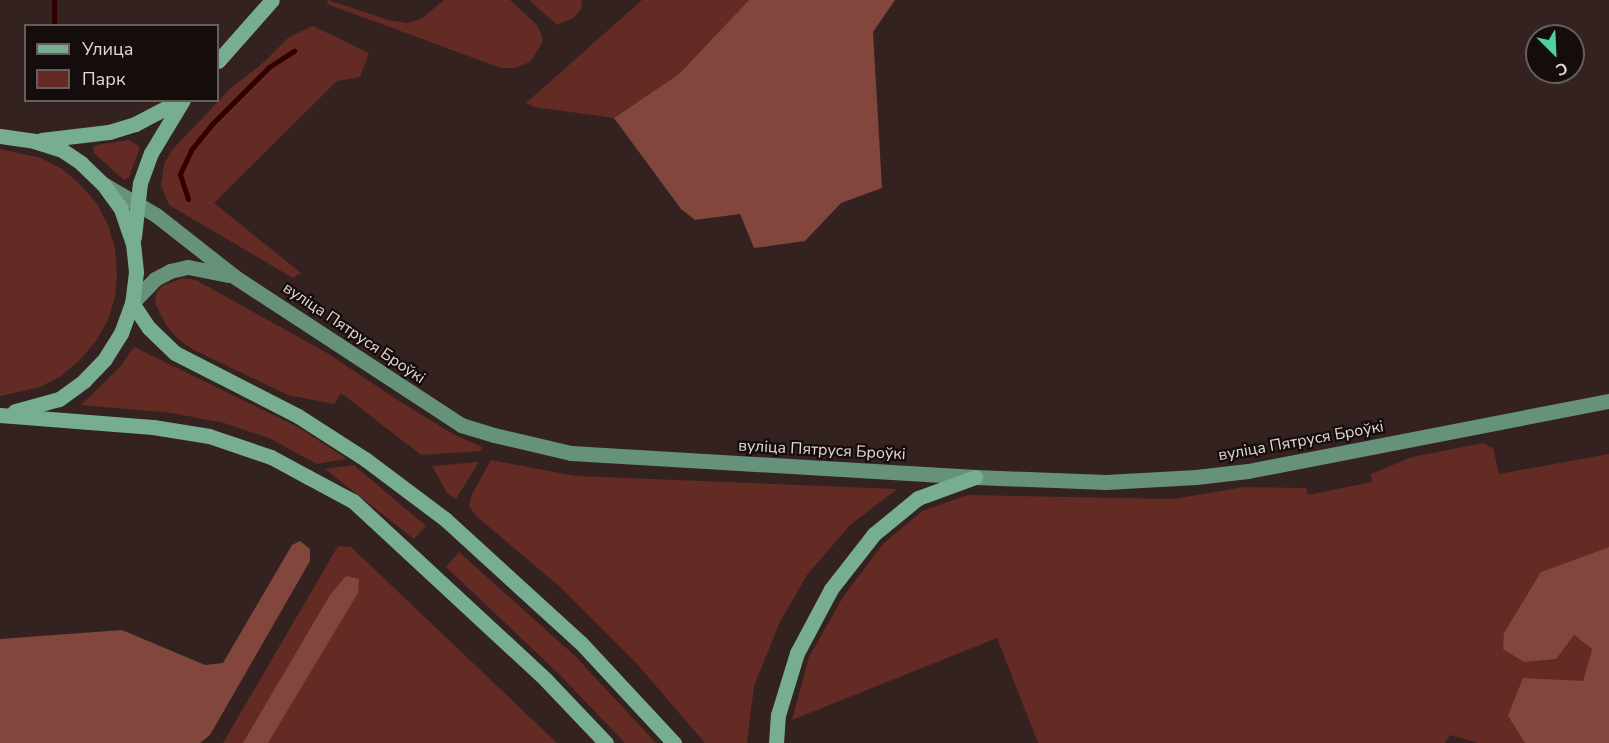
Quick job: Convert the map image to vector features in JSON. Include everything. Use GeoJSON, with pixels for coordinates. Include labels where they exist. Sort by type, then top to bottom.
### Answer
{"type":"FeatureCollection","features":[{"type":"Feature","properties":{"kind":"main road"},"geometry":{"type":"LineString","coordinates":[[219,60],[272,0]]}},
{"type":"Feature","properties":{"kind":"main road"},"geometry":{"type":"LineString","coordinates":[[34,141],[109,132],[135,124],[178,102]]}},
{"type":"Feature","properties":{"kind":"main road"},"geometry":{"type":"LineString","coordinates":[[0,414],[27,410],[59,399],[84,381],[105,359],[122,333],[132,303],[136,272],[133,243],[140,183],[151,153],[181,102]]}},
{"type":"Feature","properties":{"kind":"main road"},"geometry":{"type":"LineString","coordinates":[[0,136],[34,141],[62,150],[81,163],[103,184],[121,208],[133,243]]}},
{"type":"Feature","properties":{"kind":"main road","name":"вуліца Пятруся Броўкі"},"geometry":{"type":"LineString","coordinates":[[103,184],[156,215],[235,277],[461,425],[571,453],[975,477],[1106,482],[1248,471],[1609,401]]}},
{"type":"Feature","properties":{"kind":"main road"},"geometry":{"type":"LineString","coordinates":[[132,303],[154,279],[170,271],[188,267],[235,277]]}},
{"type":"Feature","properties":{"kind":"main road"},"geometry":{"type":"LineString","coordinates":[[132,303],[149,328],[175,353],[298,416],[365,459],[445,519],[581,643],[674,743]]}},
{"type":"Feature","properties":{"kind":"main road"},"geometry":{"type":"LineString","coordinates":[[0,414],[153,427],[209,436],[271,457],[309,477],[353,501],[546,680],[606,743]]}},
{"type":"Feature","properties":{"kind":"main road"},"geometry":{"type":"LineString","coordinates":[[776,743],[778,715],[797,652],[831,589],[874,534],[918,498],[975,477]]}},
{"type":"Feature","properties":{"kind":"green space"},"geometry":{"type":"Polygon","coordinates":[[[328,0],[388,20],[407,23],[421,19],[444,0],[510,0],[537,25],[542,36],[542,43],[530,62],[515,68],[501,68],[327,4],[328,0]]]}},
{"type":"Feature","properties":{"kind":"green space"},"geometry":{"type":"Polygon","coordinates":[[[529,0],[582,0],[581,9],[573,18],[557,25],[529,0]]]}},
{"type":"Feature","properties":{"kind":"green space"},"geometry":{"type":"Polygon","coordinates":[[[642,0],[749,0],[679,74],[614,118],[534,107],[526,103],[642,0]]]}},
{"type":"Feature","properties":{"kind":"green space"},"geometry":{"type":"Polygon","coordinates":[[[313,26],[369,53],[360,77],[337,81],[214,203],[301,273],[293,278],[169,205],[161,185],[164,164],[172,150],[232,87],[263,63],[289,37],[313,26]]]}},
{"type":"Feature","properties":{"kind":"green space"},"geometry":{"type":"Polygon","coordinates":[[[129,140],[140,147],[129,177],[124,180],[94,153],[93,148],[96,145],[129,140]]]}},
{"type":"Feature","properties":{"kind":"green space"},"geometry":{"type":"Polygon","coordinates":[[[0,149],[41,158],[62,169],[81,185],[97,204],[108,225],[115,248],[117,273],[115,297],[108,320],[96,341],[80,360],[61,376],[40,387],[0,396],[0,149]]]}},
{"type":"Feature","properties":{"kind":"green space"},"geometry":{"type":"Polygon","coordinates":[[[183,278],[196,280],[327,353],[453,434],[482,447],[481,451],[421,455],[341,393],[334,404],[288,395],[194,350],[179,340],[166,325],[155,303],[156,293],[162,286],[183,278]]]}},
{"type":"Feature","properties":{"kind":"green space"},"geometry":{"type":"Polygon","coordinates":[[[134,347],[298,427],[347,459],[317,464],[269,438],[224,423],[172,413],[81,405],[120,367],[134,347]]]}},
{"type":"Feature","properties":{"kind":"green space"},"geometry":{"type":"Polygon","coordinates":[[[1483,443],[1493,448],[1499,474],[1609,454],[1609,547],[1541,572],[1574,635],[1592,649],[1583,681],[1508,716],[1525,743],[1478,743],[1450,735],[1445,743],[1038,743],[997,638],[792,720],[809,657],[843,597],[883,544],[922,511],[968,495],[1173,499],[1244,487],[1306,488],[1308,495],[1372,482],[1371,474],[1412,457],[1483,443]]]}},
{"type":"Feature","properties":{"kind":"green space"},"geometry":{"type":"Polygon","coordinates":[[[491,460],[576,476],[897,489],[850,525],[807,575],[780,622],[754,686],[747,743],[705,743],[638,665],[558,585],[476,516],[469,506],[472,494],[491,460]]]}},
{"type":"Feature","properties":{"kind":"green space"},"geometry":{"type":"Polygon","coordinates":[[[479,462],[456,499],[447,493],[432,466],[479,462]]]}},
{"type":"Feature","properties":{"kind":"green space"},"geometry":{"type":"Polygon","coordinates":[[[354,465],[426,526],[414,539],[325,469],[354,465]]]}},
{"type":"Feature","properties":{"kind":"green space"},"geometry":{"type":"Polygon","coordinates":[[[338,546],[351,547],[557,743],[223,743],[338,546]]]}},
{"type":"Feature","properties":{"kind":"green space"},"geometry":{"type":"Polygon","coordinates":[[[459,552],[575,656],[656,743],[625,743],[559,674],[446,567],[459,552]]]}},
{"type":"Feature","properties":{"kind":"shaded area"},"geometry":{"type":"Polygon","coordinates":[[[749,0],[895,0],[873,32],[882,188],[841,203],[805,241],[754,248],[740,214],[695,220],[681,209],[614,118],[679,74],[749,0]]]}},
{"type":"Feature","properties":{"kind":"shaded area"},"geometry":{"type":"Polygon","coordinates":[[[300,541],[310,549],[310,561],[210,735],[200,743],[0,743],[0,639],[122,630],[205,665],[223,663],[292,545],[300,541]]]}},
{"type":"Feature","properties":{"kind":"shaded area"},"geometry":{"type":"Polygon","coordinates":[[[1609,547],[1609,743],[1525,743],[1508,716],[1523,678],[1583,681],[1592,649],[1574,635],[1556,659],[1524,662],[1503,649],[1504,633],[1541,572],[1609,547]]]}},
{"type":"Feature","properties":{"kind":"shaded area"},"geometry":{"type":"Polygon","coordinates":[[[346,576],[359,579],[358,593],[268,743],[243,743],[330,595],[346,576]]]}},
{"type":"Feature","properties":{"kind":"waterway"},"geometry":{"type":"LineString","coordinates":[[54,0],[54,24]]}},
{"type":"Feature","properties":{"kind":"waterway"},"geometry":{"type":"LineString","coordinates":[[188,199],[180,174],[191,150],[211,125],[269,67],[294,51]]}}]}
